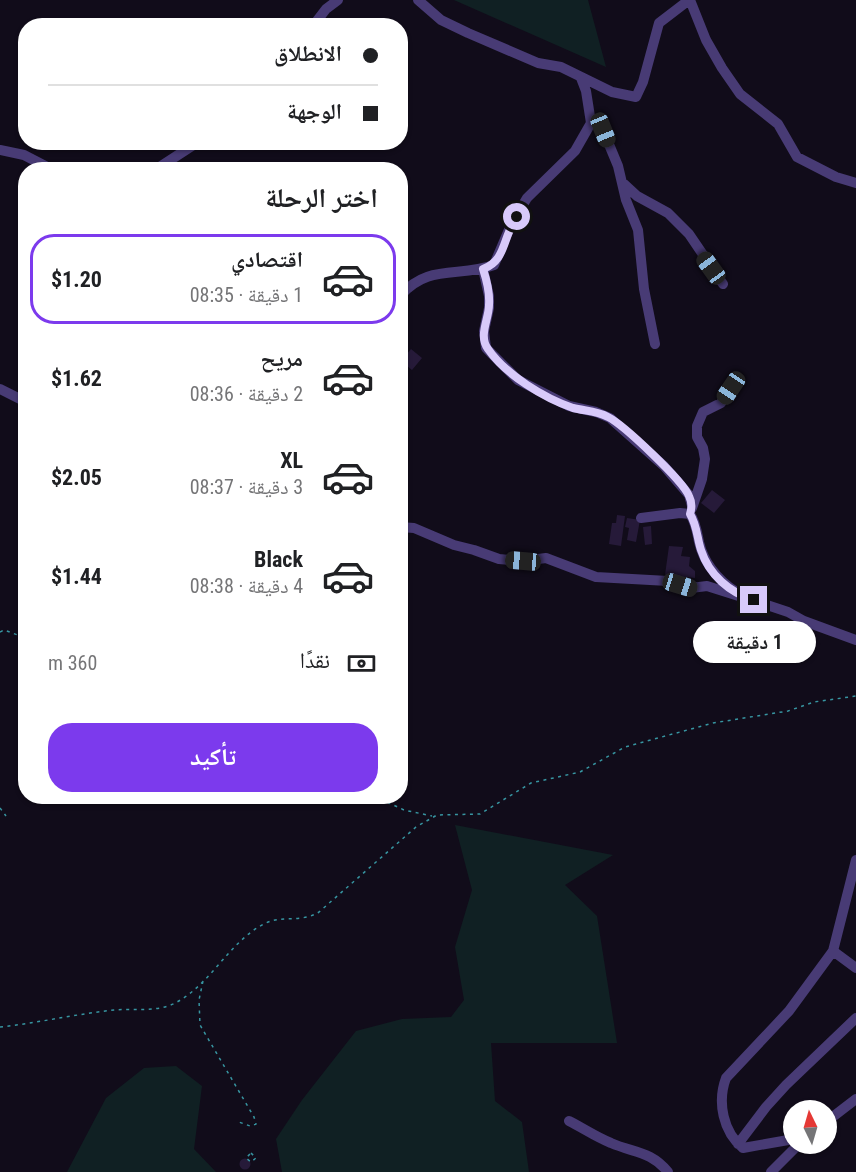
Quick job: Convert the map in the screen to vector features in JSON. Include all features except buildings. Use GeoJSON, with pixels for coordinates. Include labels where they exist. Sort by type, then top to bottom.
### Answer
{"type":"FeatureCollection","features":[{"type":"Feature","properties":{"kind":"street"},"geometry":{"type":"LineString","coordinates":[[319,18],[338,0]]}},
{"type":"Feature","properties":{"kind":"street"},"geometry":{"type":"LineString","coordinates":[[418,0],[441,20],[468,33],[538,63],[561,67],[612,92],[636,97],[643,82],[659,23],[690,0],[706,40],[722,68],[740,94],[778,124],[797,157],[836,177],[856,183]]}},
{"type":"Feature","properties":{"kind":"street"},"geometry":{"type":"LineString","coordinates":[[408,289],[418,280],[434,273],[483,269],[494,265],[511,225],[527,198],[575,151],[591,123],[586,92],[581,78]]}},
{"type":"Feature","properties":{"kind":"street"},"geometry":{"type":"LineString","coordinates":[[591,123],[603,130],[638,230],[644,289],[655,344]]}},
{"type":"Feature","properties":{"kind":"street"},"geometry":{"type":"LineString","coordinates":[[0,150],[24,155],[38,162]]}},
{"type":"Feature","properties":{"kind":"street"},"geometry":{"type":"LineString","coordinates":[[167,162],[186,150]]}},
{"type":"Feature","properties":{"kind":"street"},"geometry":{"type":"LineString","coordinates":[[623,184],[637,196],[668,213],[689,234],[723,284]]}},
{"type":"Feature","properties":{"kind":"street"},"geometry":{"type":"LineString","coordinates":[[483,269],[489,296],[484,331],[486,348],[518,380],[569,406],[596,412],[610,418],[664,466],[689,495],[702,552],[708,566],[723,584],[741,596]]}},
{"type":"Feature","properties":{"kind":"street"},"geometry":{"type":"LineString","coordinates":[[691,510],[702,478],[705,459],[703,448],[697,437],[697,426],[703,412],[721,403],[731,388]]}},
{"type":"Feature","properties":{"kind":"street"},"geometry":{"type":"LineString","coordinates":[[0,390],[18,398]]}},
{"type":"Feature","properties":{"kind":"street"},"geometry":{"type":"LineString","coordinates":[[641,518],[691,510]]}},
{"type":"Feature","properties":{"kind":"street"},"geometry":{"type":"LineString","coordinates":[[408,528],[499,559],[523,561],[546,558],[560,561],[596,578],[668,581],[691,588],[707,586],[788,612],[804,621],[856,640]]}},
{"type":"Feature","properties":{"kind":"street"},"geometry":{"type":"LineString","coordinates":[[783,1140],[743,1148],[738,1144],[727,1129],[722,1100],[723,1087],[726,1078],[789,1011],[833,951],[856,860]]}},
{"type":"Feature","properties":{"kind":"street"},"geometry":{"type":"LineString","coordinates":[[833,951],[856,968]]}},
{"type":"Feature","properties":{"kind":"street"},"geometry":{"type":"LineString","coordinates":[[738,1144],[779,1092],[856,1018]]}},
{"type":"Feature","properties":{"kind":"street"},"geometry":{"type":"LineString","coordinates":[[837,1114],[856,1100]]}},
{"type":"Feature","properties":{"kind":"street"},"geometry":{"type":"LineString","coordinates":[[569,1121],[611,1144],[652,1156],[668,1172]]}},
{"type":"Feature","properties":{"kind":"street"},"geometry":{"type":"LineString","coordinates":[[771,1172],[789,1154]]}},
{"type":"Feature","properties":{"kind":"path"},"geometry":{"type":"LineString","coordinates":[[0,632],[4,630],[18,635]]}},
{"type":"Feature","properties":{"kind":"path"},"geometry":{"type":"LineString","coordinates":[[0,1027],[114,1010],[164,1007],[178,1002],[204,980],[244,939],[267,922],[310,918],[416,827],[437,815],[480,814],[531,783],[580,772],[625,747],[713,723],[788,711],[814,702],[856,696]]}},
{"type":"Feature","properties":{"kind":"path"},"geometry":{"type":"LineString","coordinates":[[391,804],[404,810],[433,817]]}},
{"type":"Feature","properties":{"kind":"path"},"geometry":{"type":"LineString","coordinates":[[0,808],[6,816]]}},
{"type":"Feature","properties":{"kind":"path"},"geometry":{"type":"LineString","coordinates":[[204,980],[199,1000],[200,1025],[256,1124],[250,1126],[236,1121]]}},
{"type":"Feature","properties":{"kind":"shaded area"},"geometry":{"type":"Polygon","coordinates":[[[454,0],[588,0],[606,67],[454,0]]]}},
{"type":"Feature","properties":{"kind":"shaded area"},"geometry":{"type":"Polygon","coordinates":[[[455,825],[613,855],[565,885],[597,916],[617,1043],[491,1043],[495,1101],[522,1122],[529,1172],[282,1172],[276,1139],[302,1100],[356,1031],[402,1019],[451,1017],[464,1000],[455,947],[472,890],[455,825]]]}},
{"type":"Feature","properties":{"kind":"shaded area"},"geometry":{"type":"Polygon","coordinates":[[[176,1066],[202,1086],[194,1149],[216,1172],[67,1172],[106,1098],[144,1068],[176,1066]]]}},
{"type":"Feature","properties":{"kind":"route"},"geometry":{"type":"LineString","coordinates":[[517,217],[511,225],[494,265],[483,269],[489,296],[484,331],[486,348],[518,380],[569,406],[596,412],[610,418],[638,440],[689,495],[692,506],[690,514],[695,522],[708,566],[723,584],[741,596],[754,600]]}}]}
